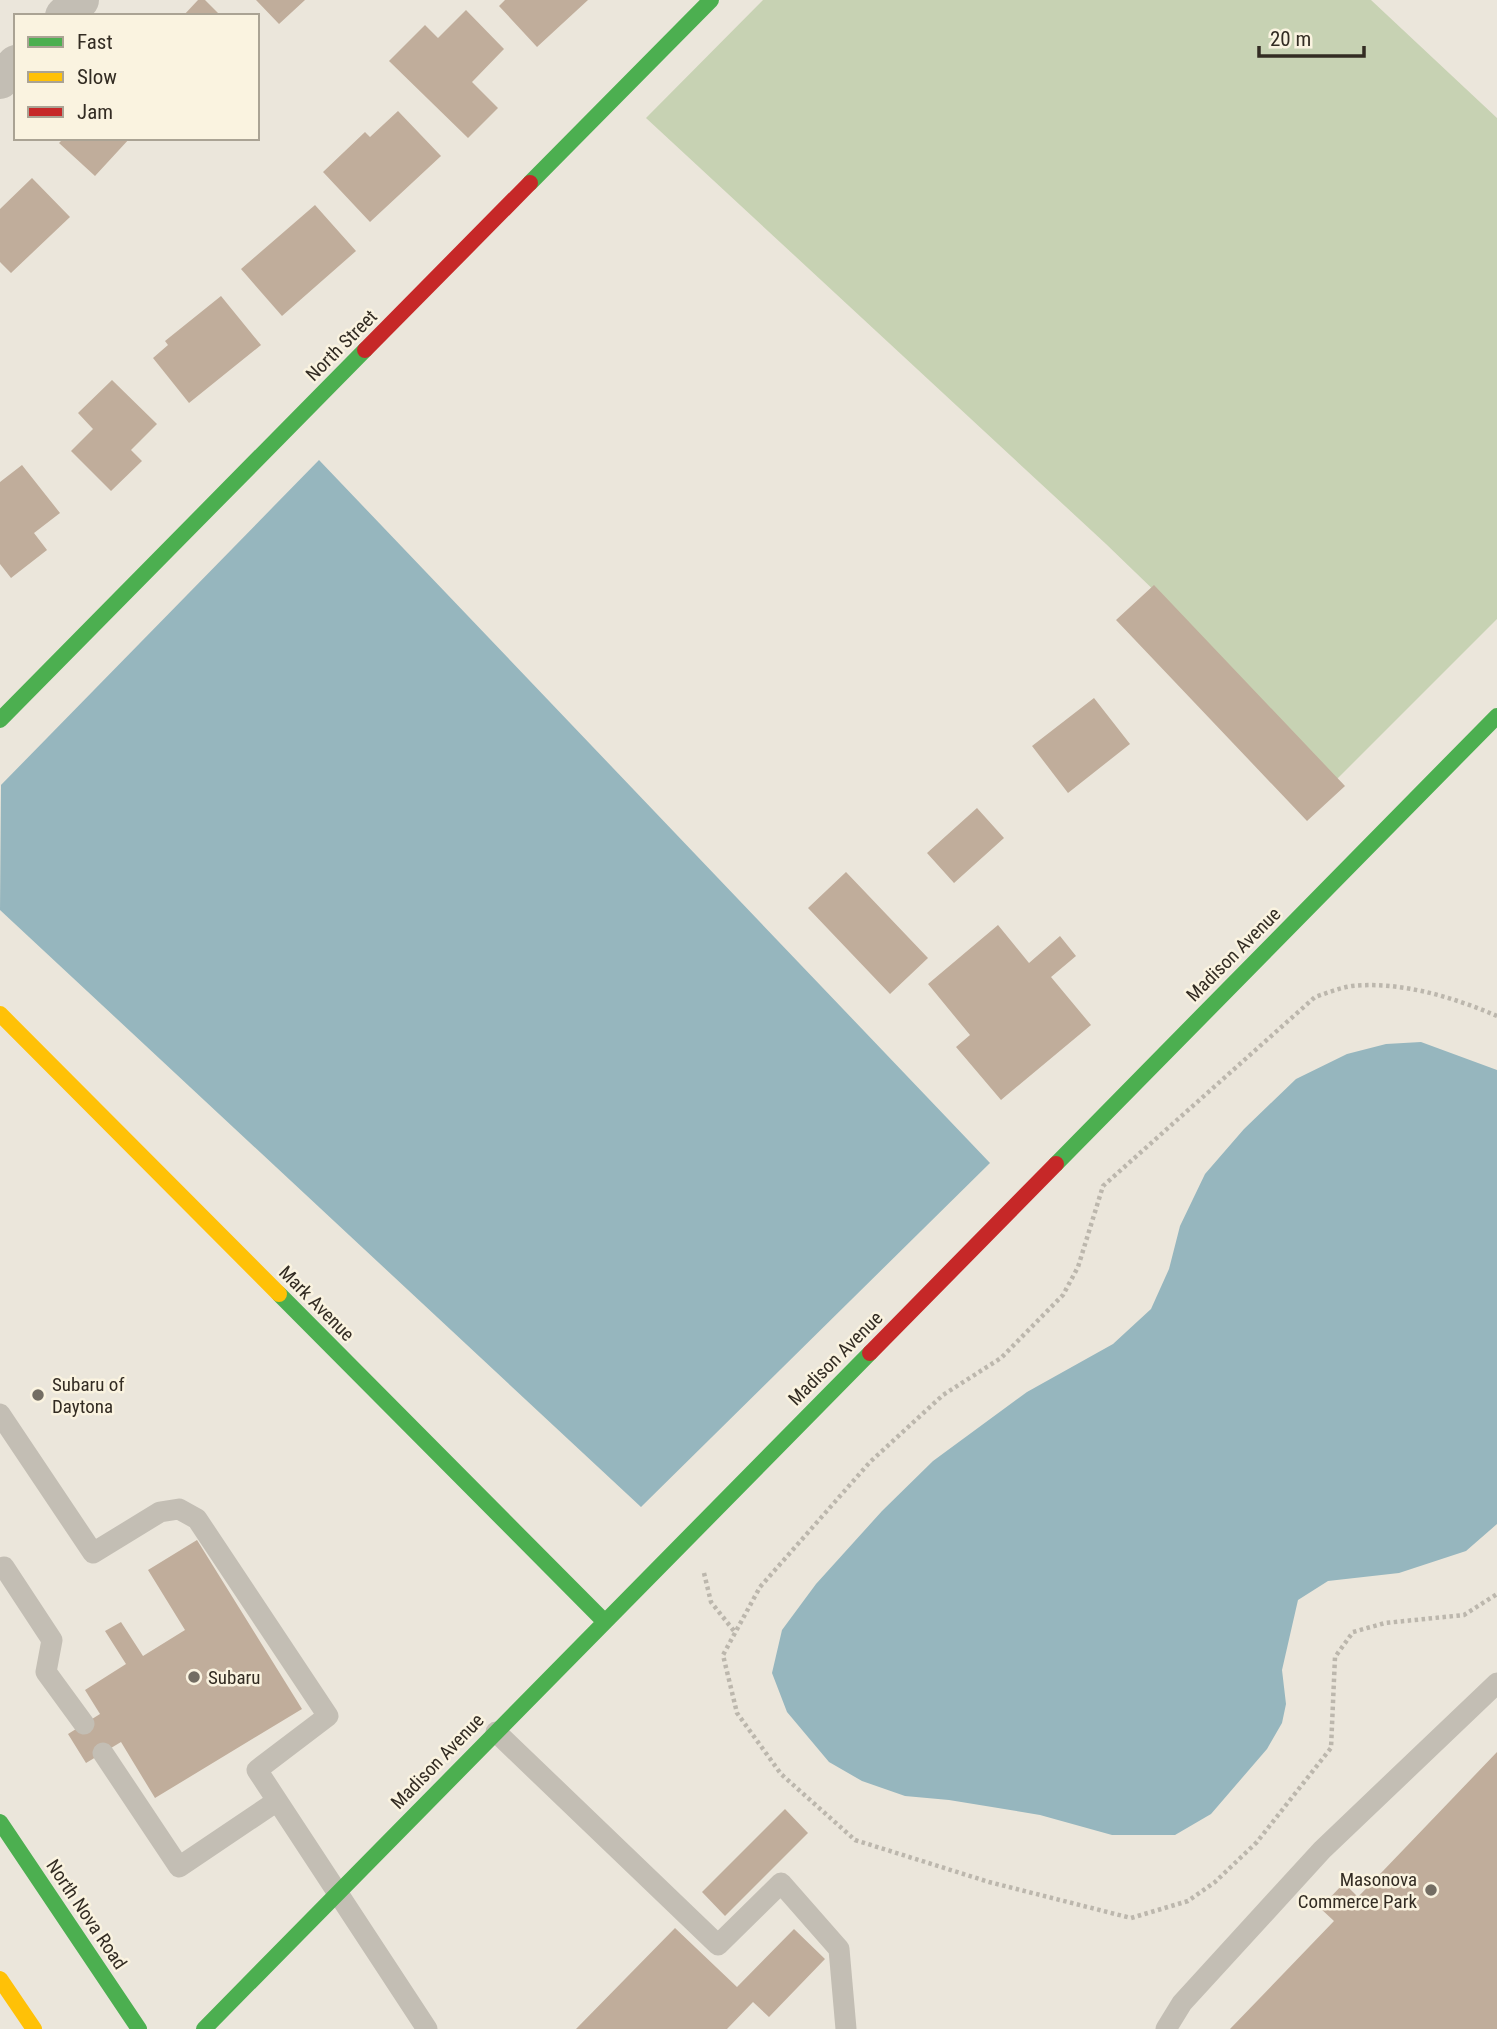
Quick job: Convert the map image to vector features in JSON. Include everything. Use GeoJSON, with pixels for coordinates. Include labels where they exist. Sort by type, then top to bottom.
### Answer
{"type":"FeatureCollection","features":[{"type":"Feature","properties":{"kind":"street"},"geometry":{"type":"LineString","coordinates":[[66,14],[80,0]]}},
{"type":"Feature","properties":{"kind":"street","name":"North Street"},"geometry":{"type":"LineString","coordinates":[[0,720],[711,0]]}},
{"type":"Feature","properties":{"kind":"street"},"geometry":{"type":"LineString","coordinates":[[0,80],[14,66]]}},
{"type":"Feature","properties":{"kind":"street","name":"Madison Avenue"},"geometry":{"type":"LineString","coordinates":[[204,2029],[1497,716]]}},
{"type":"Feature","properties":{"kind":"street","name":"Mark Avenue"},"geometry":{"type":"LineString","coordinates":[[0,1014],[604,1620]]}},
{"type":"Feature","properties":{"kind":"street","name":"North Nova Road"},"geometry":{"type":"LineString","coordinates":[[0,1822],[139,2029]]}},
{"type":"Feature","properties":{"kind":"street"},"geometry":{"type":"LineString","coordinates":[[0,1979],[34,2029]]}},
{"type":"Feature","properties":{"kind":"lane"},"geometry":{"type":"LineString","coordinates":[[0,1414],[93,1553],[160,1512],[179,1509],[197,1520],[328,1716],[257,1770],[427,2029]]}},
{"type":"Feature","properties":{"kind":"lane"},"geometry":{"type":"LineString","coordinates":[[2,1568],[52,1640],[46,1672],[84,1724]]}},
{"type":"Feature","properties":{"kind":"lane"},"geometry":{"type":"LineString","coordinates":[[1166,2029],[1182,2003],[1322,1850],[1497,1683]]}},
{"type":"Feature","properties":{"kind":"lane"},"geometry":{"type":"LineString","coordinates":[[496,1731],[718,1945],[781,1883],[839,1949],[846,2029]]}},
{"type":"Feature","properties":{"kind":"lane"},"geometry":{"type":"LineString","coordinates":[[103,1753],[179,1867],[276,1801]]}},
{"type":"Feature","properties":{"kind":"path"},"geometry":{"type":"LineString","coordinates":[[1497,1016],[1460,1000],[1382,986],[1350,986],[1315,997],[1103,1186],[1078,1267],[1063,1295],[1001,1358],[943,1395],[870,1462],[760,1587],[723,1655],[737,1713],[781,1774],[855,1840],[989,1882],[1131,1918],[1188,1901],[1215,1882],[1256,1842],[1331,1748],[1335,1657],[1353,1632],[1385,1623],[1464,1615],[1497,1594]]}},
{"type":"Feature","properties":{"kind":"path"},"geometry":{"type":"LineString","coordinates":[[693,1532],[711,1602],[734,1632]]}},
{"type":"Feature","properties":{"kind":"green space"},"geometry":{"type":"Polygon","coordinates":[[[763,0],[1371,0],[1497,118],[1497,619],[1336,780],[1193,628],[1106,544],[646,118],[763,0]]]}},
{"type":"Feature","properties":{"kind":"water"},"geometry":{"type":"Polygon","coordinates":[[[319,460],[990,1163],[641,1507],[0,910],[1,785],[319,460]]]}},
{"type":"Feature","properties":{"kind":"water"},"geometry":{"type":"Polygon","coordinates":[[[1421,1042],[1497,1070],[1497,1524],[1466,1551],[1399,1573],[1328,1581],[1298,1600],[1282,1670],[1286,1704],[1282,1723],[1267,1749],[1211,1814],[1175,1835],[1112,1835],[1040,1815],[949,1800],[905,1796],[862,1781],[829,1762],[787,1712],[772,1673],[782,1630],[816,1584],[882,1511],[933,1461],[1027,1392],[1113,1344],[1151,1309],[1169,1269],[1180,1226],[1205,1174],[1244,1129],[1296,1079],[1347,1054],[1386,1044],[1421,1042]]]}},
{"type":"Feature","properties":{"kind":"building"},"geometry":{"type":"Polygon","coordinates":[[[198,0],[205,0],[219,14],[185,14],[198,0]]]}},
{"type":"Feature","properties":{"kind":"building"},"geometry":{"type":"Polygon","coordinates":[[[256,0],[305,0],[279,24],[256,0]]]}},
{"type":"Feature","properties":{"kind":"building"},"geometry":{"type":"Polygon","coordinates":[[[505,0],[588,0],[537,47],[499,6],[505,0]]]}},
{"type":"Feature","properties":{"kind":"building"},"geometry":{"type":"Polygon","coordinates":[[[466,10],[504,49],[472,82],[498,108],[468,138],[389,61],[425,25],[438,38],[466,10]]]}},
{"type":"Feature","properties":{"kind":"building"},"geometry":{"type":"Polygon","coordinates":[[[398,111],[441,156],[370,222],[323,172],[365,132],[370,137],[398,111]]]}},
{"type":"Feature","properties":{"kind":"building"},"geometry":{"type":"Polygon","coordinates":[[[62,140],[128,140],[95,176],[59,143],[62,140]]]}},
{"type":"Feature","properties":{"kind":"building"},"geometry":{"type":"Polygon","coordinates":[[[32,178],[70,217],[11,273],[0,262],[0,209],[32,178]]]}},
{"type":"Feature","properties":{"kind":"building"},"geometry":{"type":"Polygon","coordinates":[[[315,205],[356,251],[282,316],[241,269],[315,205]]]}},
{"type":"Feature","properties":{"kind":"building"},"geometry":{"type":"Polygon","coordinates":[[[221,296],[261,345],[189,403],[153,358],[168,345],[165,341],[221,296]]]}},
{"type":"Feature","properties":{"kind":"building"},"geometry":{"type":"Polygon","coordinates":[[[112,380],[157,424],[131,450],[142,461],[111,491],[71,451],[93,429],[78,413],[112,380]]]}},
{"type":"Feature","properties":{"kind":"building"},"geometry":{"type":"Polygon","coordinates":[[[22,465],[60,513],[34,533],[47,550],[11,578],[0,564],[0,482],[22,465]]]}},
{"type":"Feature","properties":{"kind":"building"},"geometry":{"type":"Polygon","coordinates":[[[1154,585],[1345,786],[1307,821],[1116,620],[1154,585]]]}},
{"type":"Feature","properties":{"kind":"building"},"geometry":{"type":"Polygon","coordinates":[[[1094,698],[1130,744],[1068,793],[1032,746],[1094,698]]]}},
{"type":"Feature","properties":{"kind":"building"},"geometry":{"type":"Polygon","coordinates":[[[977,808],[1004,838],[954,883],[927,853],[977,808]]]}},
{"type":"Feature","properties":{"kind":"building"},"geometry":{"type":"Polygon","coordinates":[[[846,872],[928,958],[890,994],[808,908],[846,872]]]}},
{"type":"Feature","properties":{"kind":"building"},"geometry":{"type":"Polygon","coordinates":[[[998,925],[1029,963],[1060,936],[1076,956],[1051,977],[1091,1025],[1001,1100],[956,1047],[970,1035],[928,984],[998,925]]]}},
{"type":"Feature","properties":{"kind":"building","name":"Subaru"},"geometry":{"type":"Polygon","coordinates":[[[197,1540],[302,1709],[155,1798],[121,1742],[86,1763],[68,1734],[100,1714],[85,1690],[126,1664],[105,1631],[121,1622],[143,1656],[185,1630],[148,1570],[197,1540]]]}},
{"type":"Feature","properties":{"kind":"building","name":"Masonova Commerce Park"},"geometry":{"type":"Polygon","coordinates":[[[1497,1752],[1497,2029],[1230,2029],[1334,1921],[1320,1908],[1344,1883],[1358,1897],[1497,1752]]]}},
{"type":"Feature","properties":{"kind":"building"},"geometry":{"type":"Polygon","coordinates":[[[785,1809],[808,1833],[725,1916],[702,1892],[785,1809]]]}},
{"type":"Feature","properties":{"kind":"building"},"geometry":{"type":"Polygon","coordinates":[[[675,1928],[737,1987],[794,1929],[825,1959],[769,2017],[753,2002],[727,2029],[576,2029],[675,1928]]]}},
{"type":"Feature","properties":{"kind":"traffic: fast"},"geometry":{"type":"LineString","coordinates":[[530,183],[711,0]]}},
{"type":"Feature","properties":{"kind":"traffic: fast"},"geometry":{"type":"LineString","coordinates":[[0,720],[365,350]]}},
{"type":"Feature","properties":{"kind":"traffic: fast"},"geometry":{"type":"LineString","coordinates":[[1056,1164],[1497,716]]}},
{"type":"Feature","properties":{"kind":"traffic: fast"},"geometry":{"type":"LineString","coordinates":[[279,1294],[604,1621]]}},
{"type":"Feature","properties":{"kind":"traffic: fast"},"geometry":{"type":"LineString","coordinates":[[204,2029],[870,1353]]}},
{"type":"Feature","properties":{"kind":"traffic: fast"},"geometry":{"type":"LineString","coordinates":[[0,1822],[139,2029]]}},
{"type":"Feature","properties":{"kind":"traffic: slow"},"geometry":{"type":"LineString","coordinates":[[0,1014],[279,1294]]}},
{"type":"Feature","properties":{"kind":"traffic: slow"},"geometry":{"type":"LineString","coordinates":[[0,1979],[34,2029]]}},
{"type":"Feature","properties":{"kind":"traffic: jam"},"geometry":{"type":"LineString","coordinates":[[365,350],[530,183]]}},
{"type":"Feature","properties":{"kind":"traffic: jam"},"geometry":{"type":"LineString","coordinates":[[870,1353],[1056,1164]]}},
{"type":"Feature","properties":{"kind":"place","name":"Subaru of Daytona"},"geometry":{"type":"Point","coordinates":[38,1395]}},
{"type":"Feature","properties":{"kind":"place","name":"Subaru"},"geometry":{"type":"Point","coordinates":[194,1677]}},
{"type":"Feature","properties":{"kind":"place","name":"Masonova Commerce Park"},"geometry":{"type":"Point","coordinates":[1431,1890]}}]}
